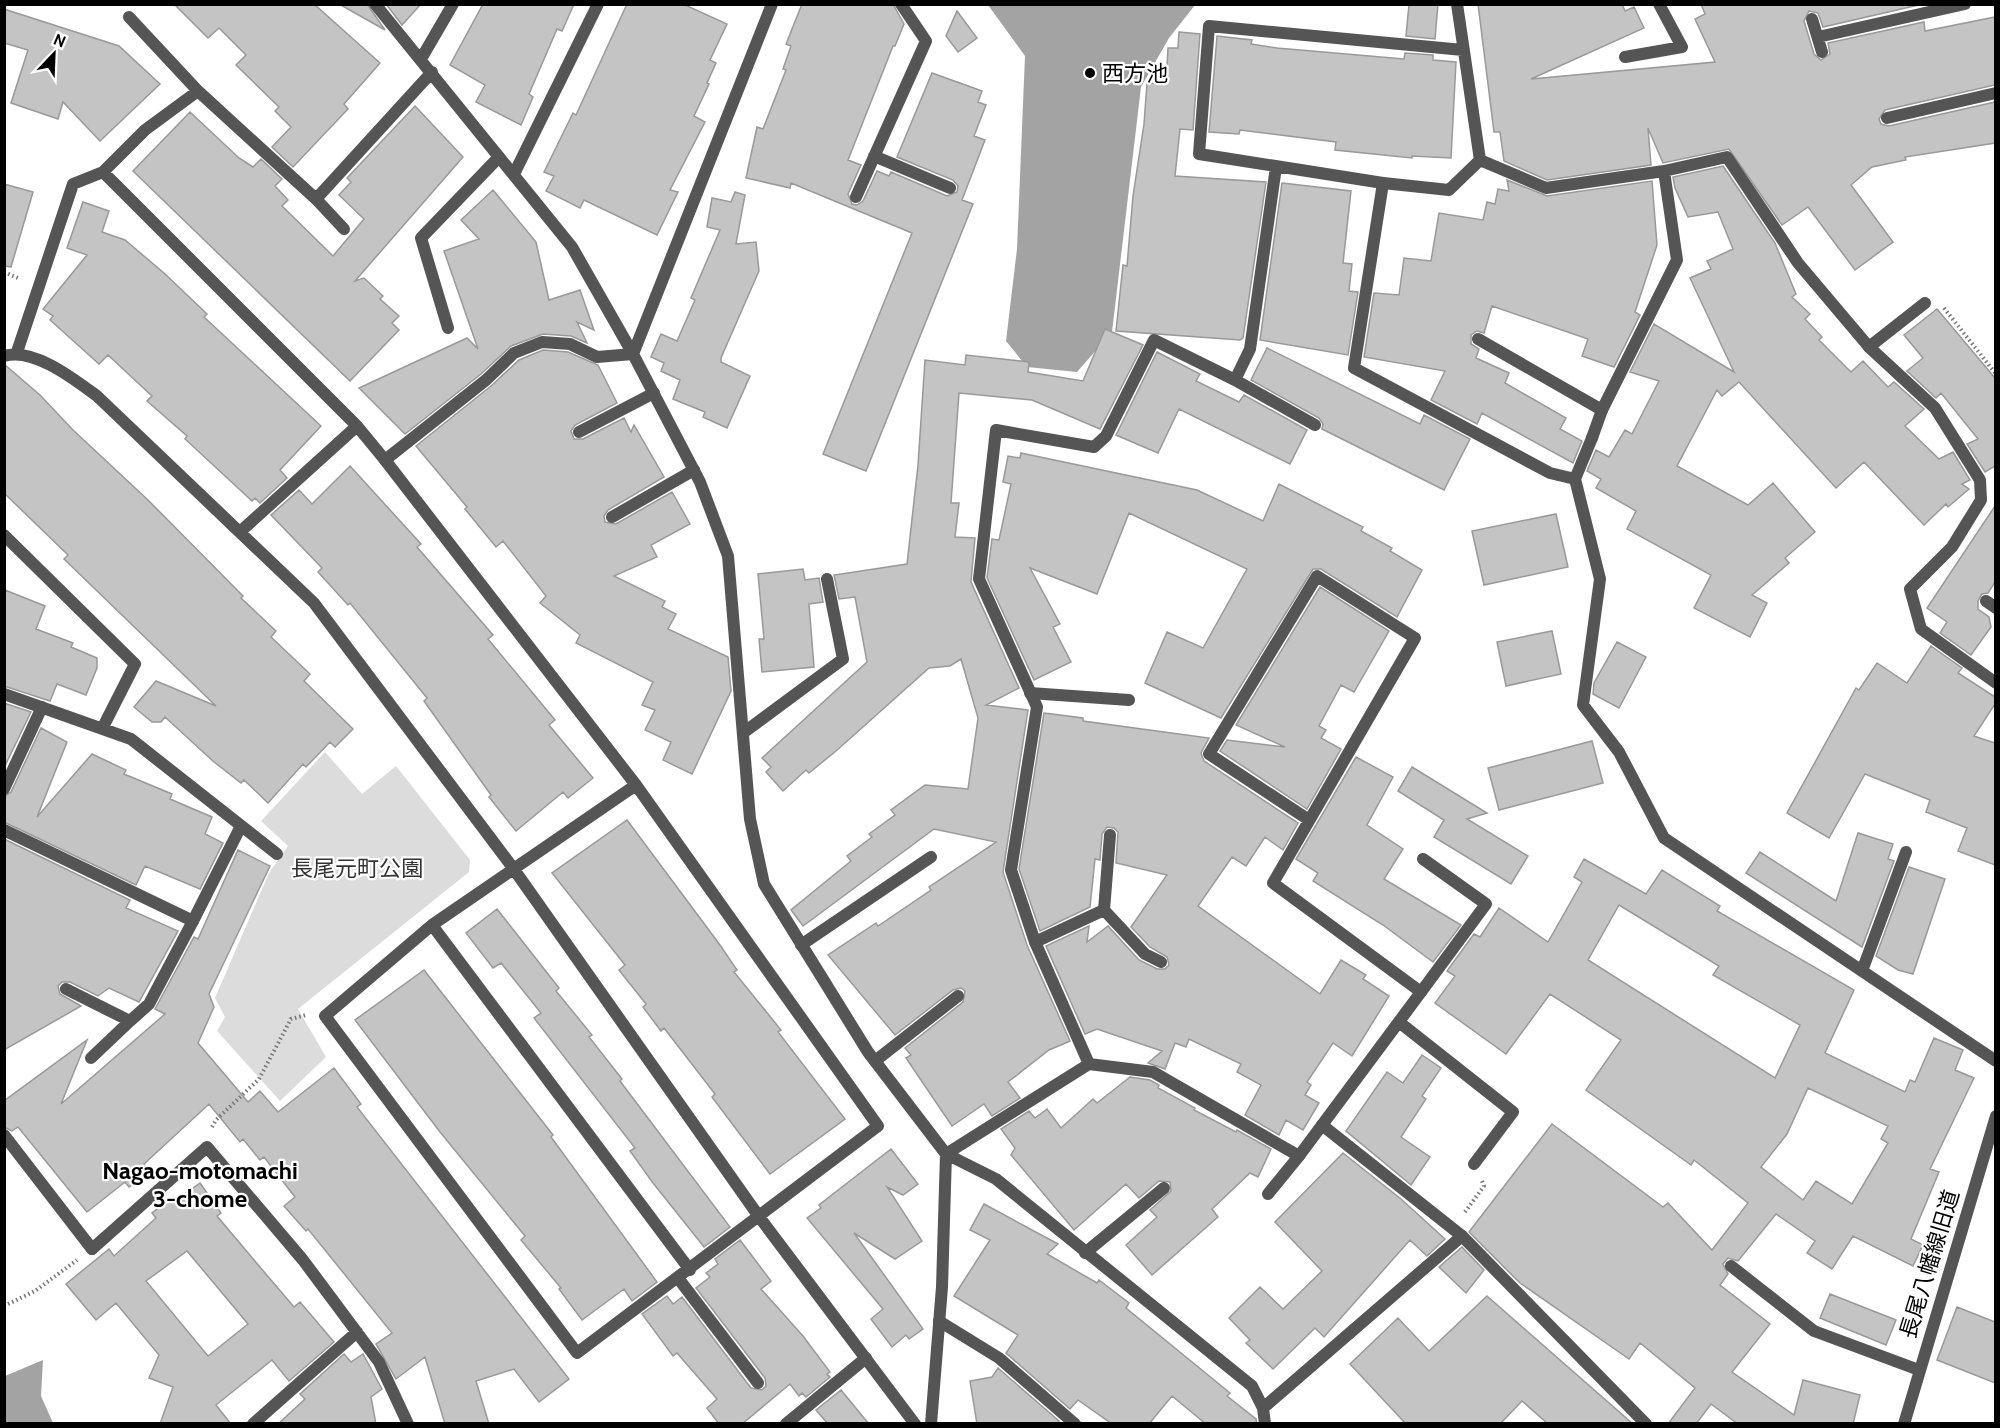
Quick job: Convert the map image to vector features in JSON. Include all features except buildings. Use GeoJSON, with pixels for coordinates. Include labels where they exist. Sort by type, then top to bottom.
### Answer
{"type":"FeatureCollection","features":[{"type":"Feature","properties":{"kind":"street"},"geometry":{"type":"LineString","coordinates":[[375,4],[572,247],[633,354],[694,470],[728,556],[750,819],[764,884],[801,945],[875,1060],[946,1154],[996,1179],[1252,1386],[1263,1408],[1265,1424]]}},
{"type":"Feature","properties":{"kind":"street"},"geometry":{"type":"LineString","coordinates":[[421,59],[453,4]]}},
{"type":"Feature","properties":{"kind":"street"},"geometry":{"type":"LineString","coordinates":[[514,174],[598,4]]}},
{"type":"Feature","properties":{"kind":"street"},"geometry":{"type":"LineString","coordinates":[[633,354],[772,4]]}},
{"type":"Feature","properties":{"kind":"street"},"geometry":{"type":"LineString","coordinates":[[856,196],[926,41],[901,4]]}},
{"type":"Feature","properties":{"kind":"street"},"geometry":{"type":"LineString","coordinates":[[1457,4],[1480,160]]}},
{"type":"Feature","properties":{"kind":"street"},"geometry":{"type":"LineString","coordinates":[[1625,57],[1682,47],[1659,4]]}},
{"type":"Feature","properties":{"kind":"street"},"geometry":{"type":"LineString","coordinates":[[1818,37],[1965,4]]}},
{"type":"Feature","properties":{"kind":"street"},"geometry":{"type":"LineString","coordinates":[[129,17],[198,91],[316,199],[344,229]]}},
{"type":"Feature","properties":{"kind":"street"},"geometry":{"type":"LineString","coordinates":[[1812,19],[1822,52]]}},
{"type":"Feature","properties":{"kind":"street"},"geometry":{"type":"LineString","coordinates":[[1463,50],[1209,26],[1199,154],[1383,183],[1449,190],[1480,160]]}},
{"type":"Feature","properties":{"kind":"street"},"geometry":{"type":"LineString","coordinates":[[316,199],[432,72]]}},
{"type":"Feature","properties":{"kind":"street"},"geometry":{"type":"LineString","coordinates":[[17,352],[73,184],[103,172],[145,130],[198,91]]}},
{"type":"Feature","properties":{"kind":"street"},"geometry":{"type":"LineString","coordinates":[[1887,118],[1995,93]]}},
{"type":"Feature","properties":{"kind":"street"},"geometry":{"type":"LineString","coordinates":[[448,327],[421,238],[499,156]]}},
{"type":"Feature","properties":{"kind":"street"},"geometry":{"type":"LineString","coordinates":[[874,156],[950,188]]}},
{"type":"Feature","properties":{"kind":"street"},"geometry":{"type":"LineString","coordinates":[[1480,160],[1546,188],[1664,171],[1727,157],[1798,263],[1869,347],[1935,408],[1980,480],[1981,500],[1952,547],[1910,590],[1921,629],[1995,683]]}},
{"type":"Feature","properties":{"kind":"street"},"geometry":{"type":"LineString","coordinates":[[1234,380],[1250,349],[1276,167]]}},
{"type":"Feature","properties":{"kind":"street"},"geometry":{"type":"LineString","coordinates":[[1664,171],[1677,260],[1602,410],[1593,438],[1575,478],[1599,579],[1583,705],[1619,752],[1664,838],[1995,1061]]}},
{"type":"Feature","properties":{"kind":"street"},"geometry":{"type":"LineString","coordinates":[[103,172],[357,426],[385,460],[636,785],[878,1126],[760,1218],[577,1353],[325,1016],[432,925],[636,785]]}},
{"type":"Feature","properties":{"kind":"street"},"geometry":{"type":"LineString","coordinates":[[1383,183],[1354,368],[1550,473],[1575,478]]}},
{"type":"Feature","properties":{"kind":"street"},"geometry":{"type":"LineString","coordinates":[[1869,347],[1925,303]]}},
{"type":"Feature","properties":{"kind":"street"},"geometry":{"type":"LineString","coordinates":[[1478,339],[1602,410]]}},
{"type":"Feature","properties":{"kind":"street"},"geometry":{"type":"LineString","coordinates":[[1089,1064],[1035,942],[1011,870],[1036,707],[978,579],[996,430],[1094,447],[1106,436],[1154,340],[1234,380],[1315,425]]}},
{"type":"Feature","properties":{"kind":"street"},"geometry":{"type":"LineString","coordinates":[[385,460],[486,380],[514,353],[542,342],[570,344],[597,357],[633,354]]}},
{"type":"Feature","properties":{"kind":"street"},"geometry":{"type":"LineString","coordinates":[[4,356],[17,352],[65,372],[97,396],[314,603],[513,868],[760,1218],[915,1424]]}},
{"type":"Feature","properties":{"kind":"street"},"geometry":{"type":"LineString","coordinates":[[579,432],[654,393]]}},
{"type":"Feature","properties":{"kind":"street"},"geometry":{"type":"LineString","coordinates":[[241,531],[357,426]]}},
{"type":"Feature","properties":{"kind":"street"},"geometry":{"type":"LineString","coordinates":[[612,517],[694,470]]}},
{"type":"Feature","properties":{"kind":"street"},"geometry":{"type":"LineString","coordinates":[[4,535],[135,664],[102,729]]}},
{"type":"Feature","properties":{"kind":"street"},"geometry":{"type":"LineString","coordinates":[[1310,820],[1209,754],[1317,576],[1415,638],[1310,820],[1273,883],[1421,992]]}},
{"type":"Feature","properties":{"kind":"street"},"geometry":{"type":"LineString","coordinates":[[743,733],[843,659],[827,579]]}},
{"type":"Feature","properties":{"kind":"street"},"geometry":{"type":"LineString","coordinates":[[1030,693],[1129,700]]}},
{"type":"Feature","properties":{"kind":"street"},"geometry":{"type":"LineString","coordinates":[[4,694],[131,739],[277,854]]}},
{"type":"Feature","properties":{"kind":"street"},"geometry":{"type":"LineString","coordinates":[[4,789],[42,707]]}},
{"type":"Feature","properties":{"kind":"street"},"geometry":{"type":"LineString","coordinates":[[91,1058],[149,1004],[241,826]]}},
{"type":"Feature","properties":{"kind":"street"},"geometry":{"type":"LineString","coordinates":[[4,830],[193,921]]}},
{"type":"Feature","properties":{"kind":"street"},"geometry":{"type":"LineString","coordinates":[[1110,834],[1104,910],[1145,954],[1161,962]]}},
{"type":"Feature","properties":{"kind":"street"},"geometry":{"type":"LineString","coordinates":[[1862,971],[1906,852]]}},
{"type":"Feature","properties":{"kind":"street"},"geometry":{"type":"LineString","coordinates":[[801,945],[931,857]]}},
{"type":"Feature","properties":{"kind":"street"},"geometry":{"type":"LineString","coordinates":[[1268,1194],[1299,1156],[1486,904],[1423,859]]}},
{"type":"Feature","properties":{"kind":"street"},"geometry":{"type":"LineString","coordinates":[[1035,942],[1104,910]]}},
{"type":"Feature","properties":{"kind":"street"},"geometry":{"type":"LineString","coordinates":[[432,925],[690,1270]]}},
{"type":"Feature","properties":{"kind":"street"},"geometry":{"type":"LineString","coordinates":[[66,989],[130,1021]]}},
{"type":"Feature","properties":{"kind":"street"},"geometry":{"type":"LineString","coordinates":[[875,1060],[958,996]]}},
{"type":"Feature","properties":{"kind":"street"},"geometry":{"type":"LineString","coordinates":[[1399,1022],[1513,1112],[1474,1164]]}},
{"type":"Feature","properties":{"kind":"street"},"geometry":{"type":"LineString","coordinates":[[946,1154],[1089,1064],[1153,1072],[1299,1156]]}},
{"type":"Feature","properties":{"kind":"street","name":"長尾八幡線旧道"},"geometry":{"type":"LineString","coordinates":[[1904,1424],[1995,1116]]}},
{"type":"Feature","properties":{"kind":"street"},"geometry":{"type":"LineString","coordinates":[[1322,1125],[1457,1232],[1646,1424]]}},
{"type":"Feature","properties":{"kind":"street"},"geometry":{"type":"LineString","coordinates":[[4,1135],[92,1250],[207,1147],[303,1260],[379,1362],[408,1424]]}},
{"type":"Feature","properties":{"kind":"street"},"geometry":{"type":"LineString","coordinates":[[931,1424],[939,1321],[946,1154]]}},
{"type":"Feature","properties":{"kind":"street"},"geometry":{"type":"LineString","coordinates":[[1085,1253],[1164,1188]]}},
{"type":"Feature","properties":{"kind":"street"},"geometry":{"type":"LineString","coordinates":[[1263,1408],[1457,1232]]}},
{"type":"Feature","properties":{"kind":"street"},"geometry":{"type":"LineString","coordinates":[[1731,1266],[1814,1331],[1920,1370]]}},
{"type":"Feature","properties":{"kind":"street"},"geometry":{"type":"LineString","coordinates":[[678,1278],[758,1383]]}},
{"type":"Feature","properties":{"kind":"street"},"geometry":{"type":"LineString","coordinates":[[939,1321],[999,1358],[1075,1424]]}},
{"type":"Feature","properties":{"kind":"street"},"geometry":{"type":"LineString","coordinates":[[253,1424],[357,1332]]}},
{"type":"Feature","properties":{"kind":"street"},"geometry":{"type":"LineString","coordinates":[[786,1424],[866,1358]]}},
{"type":"Feature","properties":{"kind":"path"},"geometry":{"type":"LineString","coordinates":[[1925,303],[1941,304],[1995,374]]}},
{"type":"Feature","properties":{"kind":"path"},"geometry":{"type":"LineString","coordinates":[[207,1147],[206,1138],[216,1120],[259,1079],[291,1019],[301,1015],[325,1016]]}},
{"type":"Feature","properties":{"kind":"path"},"geometry":{"type":"LineString","coordinates":[[1457,1232],[1484,1186],[1474,1164]]}},
{"type":"Feature","properties":{"kind":"path"},"geometry":{"type":"LineString","coordinates":[[4,1306],[35,1291],[92,1250]]}},
{"type":"Feature","properties":{"kind":"green space","name":"長尾元町公園"},"geometry":{"type":"Polygon","coordinates":[[[325,752],[362,794],[396,766],[470,860],[469,872],[298,1009],[326,1057],[280,1101],[217,1031],[225,1017],[215,998],[269,873],[288,846],[261,821],[325,752]]]}},
{"type":"Feature","properties":{"kind":"shaded area"},"geometry":{"type":"Polygon","coordinates":[[[988,5],[1195,5],[1169,38],[1141,87],[1112,332],[1077,372],[1027,367],[1006,341],[1017,249],[1025,56],[988,5]]]}},
{"type":"Feature","properties":{"kind":"shaded area"},"geometry":{"type":"Polygon","coordinates":[[[43,1360],[41,1396],[53,1423],[5,1423],[5,1376],[43,1360]]]}},
{"type":"Feature","properties":{"kind":"place","name":"西方池"},"geometry":{"type":"Point","coordinates":[1090,73]}},
{"type":"Feature","properties":{"kind":"district","name":"Nagao-motomachi 3-chome"},"geometry":{"type":"Point","coordinates":[200,1185]}}]}
